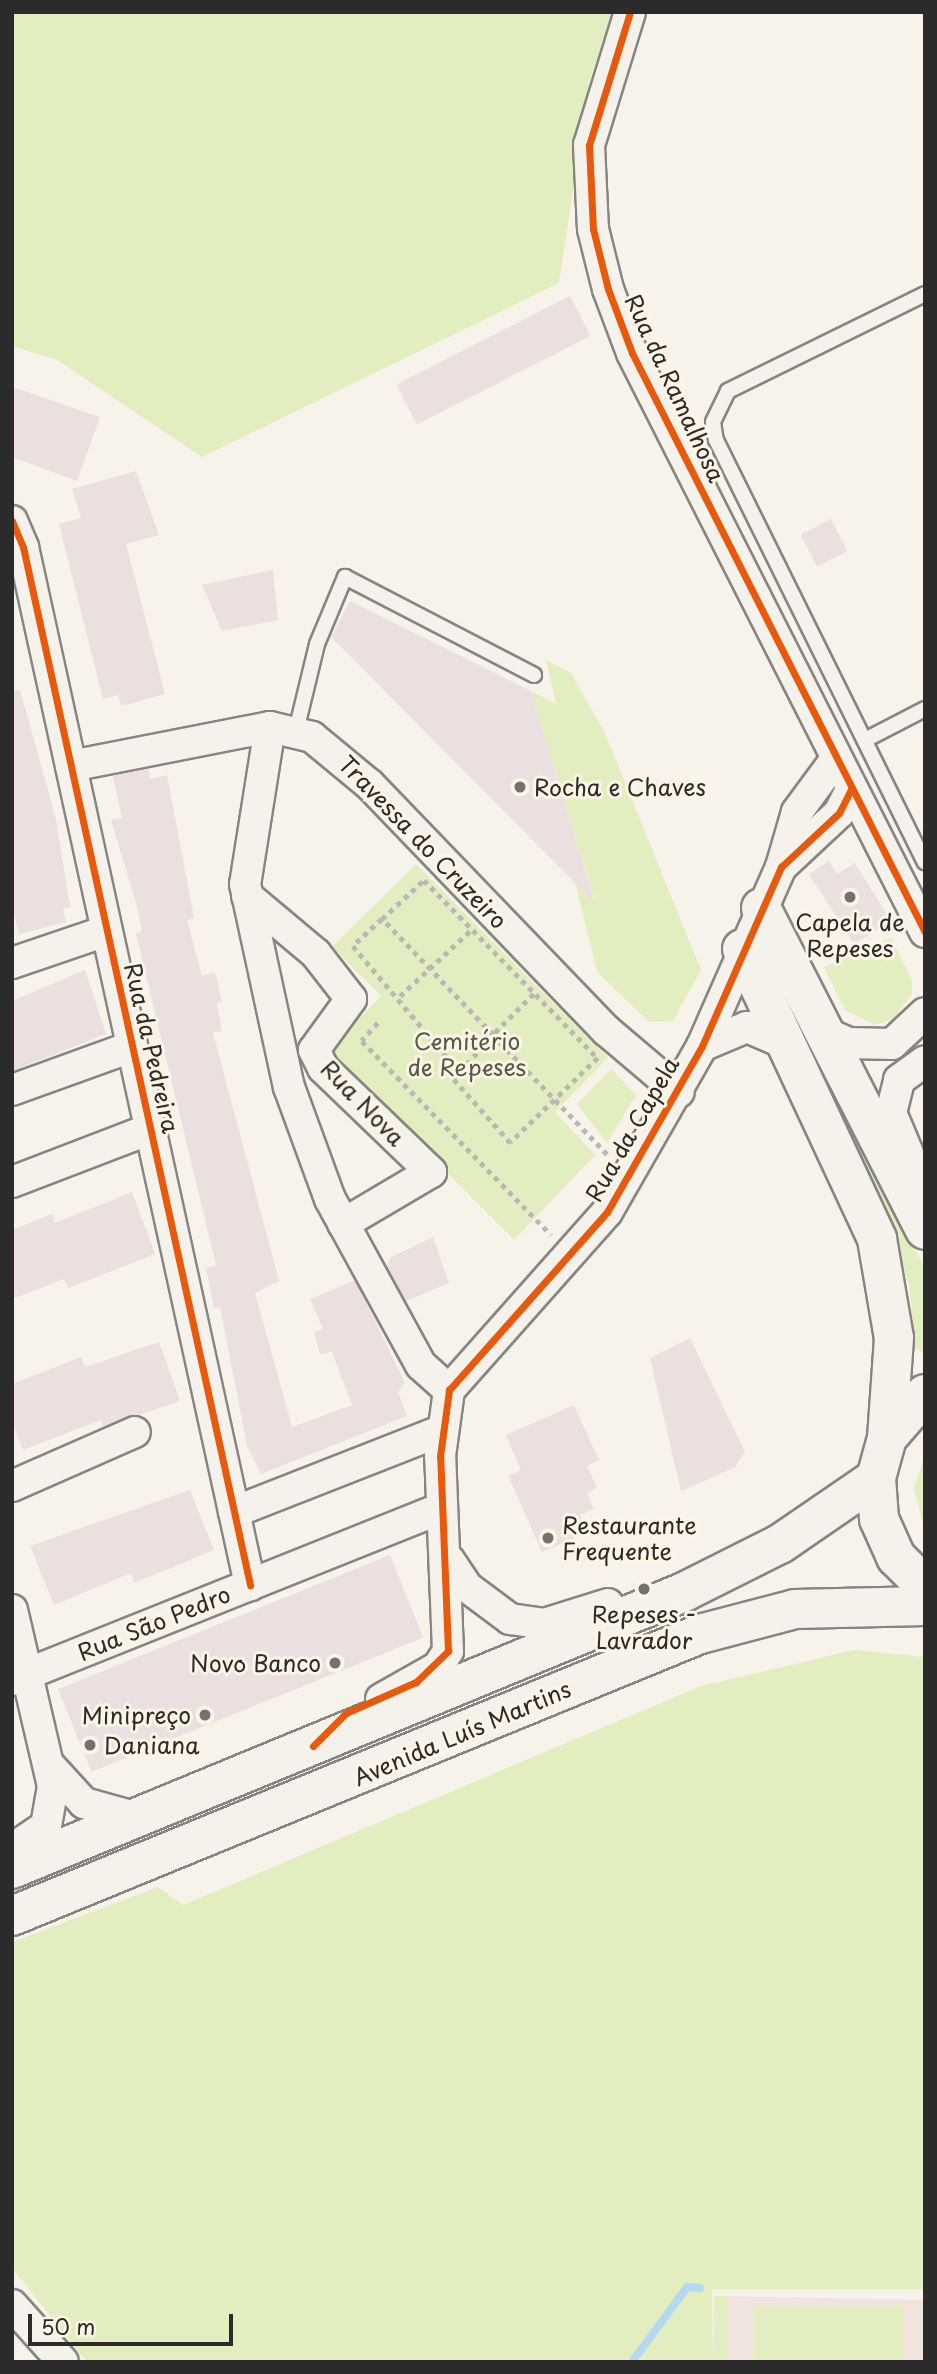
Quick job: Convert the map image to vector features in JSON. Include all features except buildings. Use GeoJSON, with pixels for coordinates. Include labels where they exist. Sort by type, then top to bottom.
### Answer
{"type":"FeatureCollection","features":[{"type":"Feature","properties":{"kind":"main road"},"geometry":{"type":"LineString","coordinates":[[750,932],[826,1033],[925,1230]]}},
{"type":"Feature","properties":{"kind":"main road"},"geometry":{"type":"LineString","coordinates":[[750,932],[789,1045],[877,1239],[894,1338],[887,1438],[876,1478],[879,1519],[896,1557],[925,1586]]}},
{"type":"Feature","properties":{"kind":"main road"},"geometry":{"type":"LineString","coordinates":[[887,1438],[925,1394]]}},
{"type":"Feature","properties":{"kind":"main road","name":"Avenida Luís Martins"},"geometry":{"type":"LineString","coordinates":[[12,1869],[684,1592],[780,1544],[876,1478]]}},
{"type":"Feature","properties":{"kind":"main road","name":"Avenida Luís Martins"},"geometry":{"type":"LineString","coordinates":[[12,1916],[58,1900],[700,1633],[795,1609],[925,1606]]}},
{"type":"Feature","properties":{"kind":"street","name":"Rua da Ramalhosa"},"geometry":{"type":"LineString","coordinates":[[630,12],[589,145],[593,229],[608,289],[632,353],[925,932]]}},
{"type":"Feature","properties":{"kind":"street","name":"Rua da Pedreira"},"geometry":{"type":"LineString","coordinates":[[12,522],[23,600],[71,766],[250,1585]]}},
{"type":"Feature","properties":{"kind":"street"},"geometry":{"type":"LineString","coordinates":[[71,766],[283,729]]}},
{"type":"Feature","properties":{"kind":"street","name":"Rua Nova"},"geometry":{"type":"LineString","coordinates":[[283,729],[247,896],[289,1087],[343,1224],[421,1365],[449,1390]]}},
{"type":"Feature","properties":{"kind":"street","name":"Travessa do Cruzeiro"},"geometry":{"type":"LineString","coordinates":[[283,729],[335,750],[607,1031],[679,1091]]}},
{"type":"Feature","properties":{"kind":"street"},"geometry":{"type":"LineString","coordinates":[[781,867],[797,812],[836,759]]}},
{"type":"Feature","properties":{"kind":"street","name":"Rua da Capela"},"geometry":{"type":"LineString","coordinates":[[449,1390],[572,1255],[630,1178],[702,1046],[750,932],[781,867],[839,813],[851,789]]}},
{"type":"Feature","properties":{"kind":"street","name":"Rua Nova"},"geometry":{"type":"LineString","coordinates":[[247,896],[316,954],[351,999],[314,1050],[323,1068],[431,1172],[343,1224]]}},
{"type":"Feature","properties":{"kind":"street"},"geometry":{"type":"LineString","coordinates":[[12,963],[106,931]]}},
{"type":"Feature","properties":{"kind":"street"},"geometry":{"type":"LineString","coordinates":[[750,932],[762,947],[832,1085],[864,1110]]}},
{"type":"Feature","properties":{"kind":"street"},"geometry":{"type":"LineString","coordinates":[[826,1033],[848,1043],[892,1044],[925,1013]]}},
{"type":"Feature","properties":{"kind":"street"},"geometry":{"type":"LineString","coordinates":[[702,1046],[747,1027],[789,1045]]}},
{"type":"Feature","properties":{"kind":"street"},"geometry":{"type":"LineString","coordinates":[[12,1090],[131,1047]]}},
{"type":"Feature","properties":{"kind":"street"},"geometry":{"type":"LineString","coordinates":[[925,1061],[899,1080],[891,1113],[925,1194]]}},
{"type":"Feature","properties":{"kind":"street"},"geometry":{"type":"LineString","coordinates":[[12,1182],[150,1129]]}},
{"type":"Feature","properties":{"kind":"street"},"geometry":{"type":"LineString","coordinates":[[313,1746],[346,1713],[438,1667],[448,1651],[449,1558],[440,1508],[441,1431],[449,1390]]}},
{"type":"Feature","properties":{"kind":"street"},"geometry":{"type":"LineString","coordinates":[[234,1512],[441,1431]]}},
{"type":"Feature","properties":{"kind":"street"},"geometry":{"type":"LineString","coordinates":[[12,1486],[135,1432]]}},
{"type":"Feature","properties":{"kind":"street","name":"Rua São Pedro"},"geometry":{"type":"LineString","coordinates":[[18,1678],[440,1508]]}},
{"type":"Feature","properties":{"kind":"street"},"geometry":{"type":"LineString","coordinates":[[449,1558],[484,1604],[510,1619],[544,1624],[654,1585],[684,1592]]}},
{"type":"Feature","properties":{"kind":"street"},"geometry":{"type":"LineString","coordinates":[[12,1610],[18,1678],[50,1766],[52,1807],[46,1826],[12,1849]]}},
{"type":"Feature","properties":{"kind":"street"},"geometry":{"type":"LineString","coordinates":[[50,1766],[84,1803],[138,1818]]}},
{"type":"Feature","properties":{"kind":"street"},"geometry":{"type":"LineString","coordinates":[[12,2305],[63,2362]]}},
{"type":"Feature","properties":{"kind":"lane"},"geometry":{"type":"LineString","coordinates":[[925,294],[727,391],[713,422],[716,440],[925,862]]}},
{"type":"Feature","properties":{"kind":"lane"},"geometry":{"type":"LineString","coordinates":[[283,729],[345,577],[534,675]]}},
{"type":"Feature","properties":{"kind":"lane"},"geometry":{"type":"LineString","coordinates":[[865,740],[925,709]]}},
{"type":"Feature","properties":{"kind":"path"},"geometry":{"type":"LineString","coordinates":[[400,996],[353,946],[424,880],[598,1058],[510,1143],[453,1079],[457,1069],[534,993]]}},
{"type":"Feature","properties":{"kind":"path"},"geometry":{"type":"LineString","coordinates":[[382,919],[630,1178]]}},
{"type":"Feature","properties":{"kind":"path"},"geometry":{"type":"LineString","coordinates":[[457,1069],[395,1002],[472,929]]}},
{"type":"Feature","properties":{"kind":"path"},"geometry":{"type":"LineString","coordinates":[[378,1023],[362,1041],[572,1255]]}},
{"type":"Feature","properties":{"kind":"shaded area"},"geometry":{"type":"Polygon","coordinates":[[[714,2296],[925,2300],[924,2362],[713,2362],[714,2296]]]}},
{"type":"Feature","properties":{"kind":"green space"},"geometry":{"type":"Polygon","coordinates":[[[12,12],[612,12],[590,79],[559,283],[202,457],[57,360],[12,346],[12,12]]]}},
{"type":"Feature","properties":{"kind":"green space"},"geometry":{"type":"Polygon","coordinates":[[[546,660],[571,673],[605,733],[701,970],[673,1021],[649,1022],[597,972],[575,882],[595,901],[531,691],[556,704],[546,660]]]}},
{"type":"Feature","properties":{"kind":"green space","name":"Cemitério de Repeses"},"geometry":{"type":"Polygon","coordinates":[[[416,864],[608,1058],[555,1112],[595,1155],[514,1240],[326,1051],[381,996],[332,947],[416,864]]]}},
{"type":"Feature","properties":{"kind":"green space"},"geometry":{"type":"Polygon","coordinates":[[[891,938],[912,980],[912,994],[893,1019],[875,1025],[845,1010],[824,967],[891,938]]]}},
{"type":"Feature","properties":{"kind":"green space"},"geometry":{"type":"Polygon","coordinates":[[[611,1069],[636,1095],[607,1143],[577,1104],[611,1069]]]}},
{"type":"Feature","properties":{"kind":"green space"},"geometry":{"type":"Polygon","coordinates":[[[836,1106],[851,1118],[925,1269],[925,1354],[915,1348],[909,1284],[881,1207],[836,1106]]]}},
{"type":"Feature","properties":{"kind":"green space"},"geometry":{"type":"Polygon","coordinates":[[[925,1455],[925,1531],[914,1488],[925,1455]]]}},
{"type":"Feature","properties":{"kind":"green space"},"geometry":{"type":"Polygon","coordinates":[[[854,1650],[925,1657],[925,2289],[712,2289],[713,2362],[87,2362],[12,2268],[12,1942],[158,1887],[183,1905],[701,1686],[854,1650]]]}},
{"type":"Feature","properties":{"kind":"green space"},"geometry":{"type":"Polygon","coordinates":[[[714,2296],[728,2296],[728,2362],[716,2362],[714,2296]]]}},
{"type":"Feature","properties":{"kind":"green space"},"geometry":{"type":"Polygon","coordinates":[[[754,2306],[904,2306],[904,2362],[754,2362],[754,2306]]]}},
{"type":"Feature","properties":{"kind":"waterway"},"geometry":{"type":"LineString","coordinates":[[632,2362],[687,2287],[700,2288]]}},
{"type":"Feature","properties":{"kind":"cycle path"},"geometry":{"type":"LineString","coordinates":[[630,12],[589,145],[593,229],[608,289],[632,353],[925,932]]}},
{"type":"Feature","properties":{"kind":"cycle path"},"geometry":{"type":"LineString","coordinates":[[12,521],[23,547],[250,1585]]}},
{"type":"Feature","properties":{"kind":"cycle path"},"geometry":{"type":"LineString","coordinates":[[313,1746],[346,1713],[416,1682],[448,1651],[440,1456],[449,1390],[607,1212],[702,1046],[781,867],[839,813],[851,789]]}},
{"type":"Feature","properties":{"kind":"place","name":"Rocha e Chaves"},"geometry":{"type":"Point","coordinates":[520,787]}},
{"type":"Feature","properties":{"kind":"place","name":"Capela de Repeses"},"geometry":{"type":"Point","coordinates":[850,897]}},
{"type":"Feature","properties":{"kind":"place","name":"Restaurante Frequente"},"geometry":{"type":"Point","coordinates":[548,1538]}},
{"type":"Feature","properties":{"kind":"place","name":"Repeses - Lavrador"},"geometry":{"type":"Point","coordinates":[644,1589]}},
{"type":"Feature","properties":{"kind":"place","name":"Novo Banco"},"geometry":{"type":"Point","coordinates":[335,1663]}},
{"type":"Feature","properties":{"kind":"place","name":"Minipreço"},"geometry":{"type":"Point","coordinates":[205,1715]}},
{"type":"Feature","properties":{"kind":"place","name":"Daniana"},"geometry":{"type":"Point","coordinates":[90,1745]}}]}
